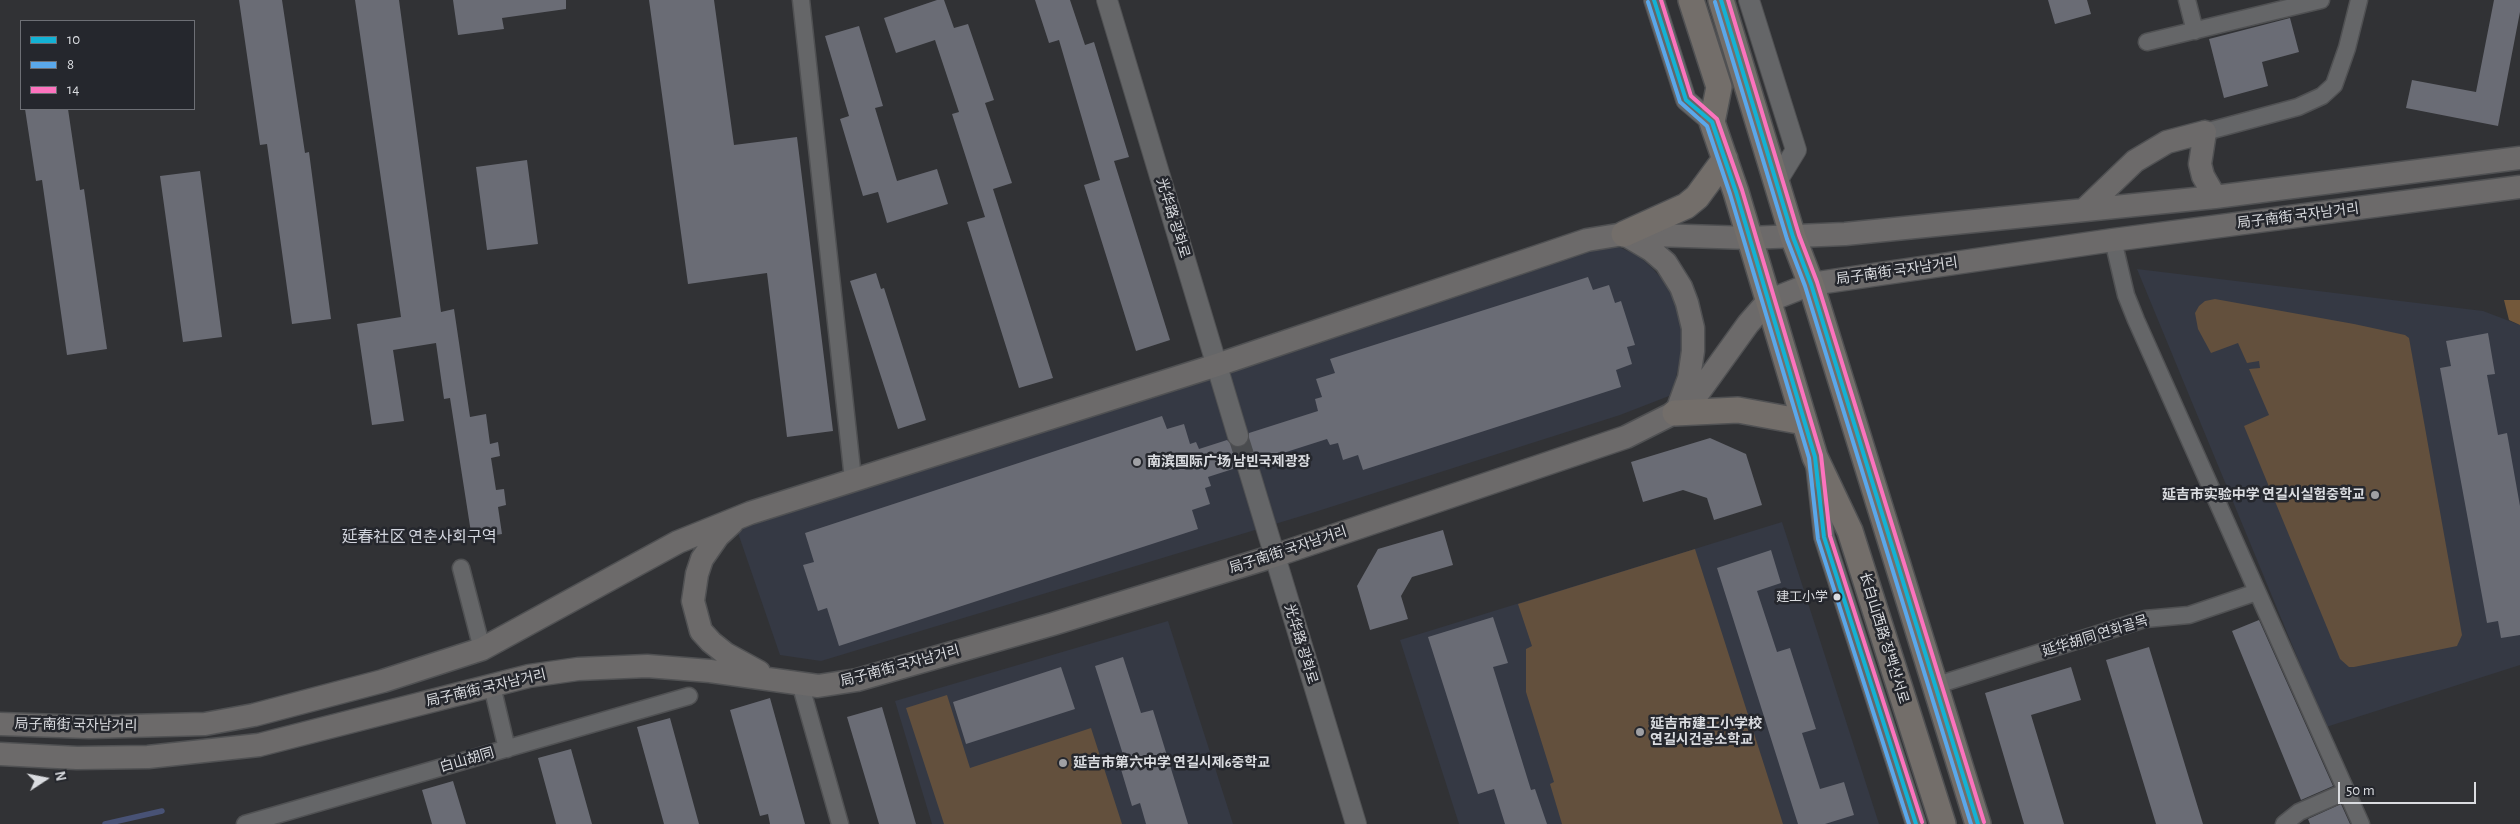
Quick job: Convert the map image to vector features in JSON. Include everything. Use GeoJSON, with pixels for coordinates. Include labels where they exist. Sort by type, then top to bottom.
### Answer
{"type":"FeatureCollection","features":[{"type":"Feature","properties":{"kind":"main road"},"geometry":{"type":"LineString","coordinates":[[1691,0],[1719,87],[1712,122]]}},
{"type":"Feature","properties":{"kind":"main road"},"geometry":{"type":"LineString","coordinates":[[1721,0],[1778,181],[1793,237],[1811,284],[1978,824]]}},
{"type":"Feature","properties":{"kind":"main road","name":"长白山西路 장백산서로"},"geometry":{"type":"LineString","coordinates":[[1712,122],[1725,159],[1815,457],[1850,531],[1943,824]]}},
{"type":"Feature","properties":{"kind":"main road"},"geometry":{"type":"LineString","coordinates":[[2085,209],[2135,161],[2167,142],[2204,132],[2200,164],[2203,176],[2215,196]]}},
{"type":"Feature","properties":{"kind":"main road","name":"局子南街 국자남거리"},"geometry":{"type":"LineString","coordinates":[[0,724],[89,727],[205,724],[254,715],[384,681],[482,649],[663,549],[736,519],[853,479],[1217,365],[1587,240],[1624,234],[1749,238],[1845,234],[2215,196],[2520,158]]}},
{"type":"Feature","properties":{"kind":"main road"},"geometry":{"type":"LineString","coordinates":[[1624,234],[1686,206],[1697,197],[1725,159]]}},
{"type":"Feature","properties":{"kind":"main road","name":"局子南街 국자남거리"},"geometry":{"type":"LineString","coordinates":[[0,754],[77,758],[148,757],[250,746],[529,676],[578,669],[648,666],[769,678],[818,686],[857,680],[1274,556],[1626,437],[1675,413],[1694,399],[1748,324],[1768,301],[1811,284],[2113,240],[2520,187]]}},
{"type":"Feature","properties":{"kind":"main road"},"geometry":{"type":"LineString","coordinates":[[1624,234],[1652,250],[1666,263],[1681,287],[1687,303],[1693,328],[1693,351],[1689,378],[1675,413],[1738,410],[1804,422]]}},
{"type":"Feature","properties":{"kind":"main road"},"geometry":{"type":"LineString","coordinates":[[736,519],[718,536],[702,558],[694,588],[693,601],[701,630],[711,642],[726,654],[769,678]]}},
{"type":"Feature","properties":{"kind":"street"},"geometry":{"type":"LineString","coordinates":[[801,0],[853,479]]}},
{"type":"Feature","properties":{"kind":"street","name":"光华路 광화로"},"geometry":{"type":"LineString","coordinates":[[1107,0],[1238,436]]}},
{"type":"Feature","properties":{"kind":"street"},"geometry":{"type":"LineString","coordinates":[[1654,0],[1686,100],[1712,122]]}},
{"type":"Feature","properties":{"kind":"street"},"geometry":{"type":"LineString","coordinates":[[1749,0],[1796,150],[1778,181]]}},
{"type":"Feature","properties":{"kind":"street"},"geometry":{"type":"LineString","coordinates":[[2187,0],[2195,31]]}},
{"type":"Feature","properties":{"kind":"street"},"geometry":{"type":"LineString","coordinates":[[2147,42],[2321,0]]}},
{"type":"Feature","properties":{"kind":"street"},"geometry":{"type":"LineString","coordinates":[[2204,132],[2298,107],[2322,96],[2334,85],[2347,48],[2359,0]]}},
{"type":"Feature","properties":{"kind":"street"},"geometry":{"type":"LineString","coordinates":[[2113,240],[2126,295],[2136,320],[2362,824]]}},
{"type":"Feature","properties":{"kind":"street","name":"长白山西路 장백산서로"},"geometry":{"type":"LineString","coordinates":[[1815,457],[1824,537],[1916,824]]}},
{"type":"Feature","properties":{"kind":"street","name":"光华路 광화로"},"geometry":{"type":"LineString","coordinates":[[1247,464],[1356,824]]}},
{"type":"Feature","properties":{"kind":"street"},"geometry":{"type":"LineString","coordinates":[[461,568],[482,649]]}},
{"type":"Feature","properties":{"kind":"street","name":"延华胡同 연화골목"},"geometry":{"type":"LineString","coordinates":[[1934,686],[2145,619],[2189,615],[2258,592]]}},
{"type":"Feature","properties":{"kind":"street"},"geometry":{"type":"LineString","coordinates":[[800,683],[840,824]]}},
{"type":"Feature","properties":{"kind":"street"},"geometry":{"type":"LineString","coordinates":[[492,686],[507,749]]}},
{"type":"Feature","properties":{"kind":"street","name":"白山胡同"},"geometry":{"type":"LineString","coordinates":[[245,824],[689,696]]}},
{"type":"Feature","properties":{"kind":"street"},"geometry":{"type":"LineString","coordinates":[[2284,824],[2299,812],[2347,791]]}},
{"type":"Feature","properties":{"kind":"shaded area"},"geometry":{"type":"Polygon","coordinates":[[[1612,244],[1639,256],[1654,270],[1667,285],[1678,310],[1682,331],[1681,353],[1675,382],[1669,396],[1620,415],[1318,511],[821,661],[780,655],[737,530],[1612,244]]]}},
{"type":"Feature","properties":{"kind":"shaded area","name":"延吉市实验中学 연길시실험중학교"},"geometry":{"type":"Polygon","coordinates":[[[2137,269],[2483,311],[2520,325],[2520,665],[2326,727],[2137,269]]]}},
{"type":"Feature","properties":{"kind":"shaded area"},"geometry":{"type":"Polygon","coordinates":[[[2215,299],[2354,324],[2405,335],[2409,338],[2462,635],[2457,646],[2354,667],[2349,667],[2340,659],[2244,426],[2269,415],[2249,369],[2260,368],[2259,361],[2247,363],[2238,343],[2211,353],[2198,329],[2195,313],[2205,301],[2215,299]]]}},
{"type":"Feature","properties":{"kind":"shaded area"},"geometry":{"type":"Polygon","coordinates":[[[2504,300],[2520,300],[2520,325],[2509,320],[2504,300]]]}},
{"type":"Feature","properties":{"kind":"shaded area","name":"延吉市建工小学校 연길시건공소학교"},"geometry":{"type":"Polygon","coordinates":[[[1782,522],[1879,824],[1459,824],[1400,640],[1782,522]]]}},
{"type":"Feature","properties":{"kind":"shaded area"},"geometry":{"type":"Polygon","coordinates":[[[1695,549],[1783,824],[1562,824],[1550,784],[1554,782],[1526,692],[1526,649],[1532,646],[1518,604],[1695,549]]]}},
{"type":"Feature","properties":{"kind":"shaded area","name":"延吉市第六中学 연길시제6중학교"},"geometry":{"type":"Polygon","coordinates":[[[1168,621],[1233,824],[932,824],[895,701],[1168,621]]]}},
{"type":"Feature","properties":{"kind":"shaded area"},"geometry":{"type":"Polygon","coordinates":[[[947,695],[970,768],[1091,728],[1122,824],[944,824],[906,708],[947,695]]]}},
{"type":"Feature","properties":{"kind":"building"},"geometry":{"type":"Polygon","coordinates":[[[239,0],[282,0],[305,153],[309,152],[331,319],[292,324],[267,144],[260,145],[239,0]]]}},
{"type":"Feature","properties":{"kind":"building"},"geometry":{"type":"Polygon","coordinates":[[[355,0],[399,0],[441,312],[454,309],[470,417],[486,414],[490,444],[498,442],[500,456],[491,458],[496,490],[504,489],[506,505],[498,507],[502,534],[472,539],[450,398],[444,399],[436,343],[393,350],[404,421],[372,425],[357,324],[401,317],[355,0]]]}},
{"type":"Feature","properties":{"kind":"building"},"geometry":{"type":"Polygon","coordinates":[[[453,0],[566,0],[566,9],[502,18],[504,29],[458,35],[453,0]]]}},
{"type":"Feature","properties":{"kind":"building"},"geometry":{"type":"Polygon","coordinates":[[[649,0],[714,0],[734,145],[797,137],[833,431],[787,437],[767,273],[688,284],[649,0]]]}},
{"type":"Feature","properties":{"kind":"building"},"geometry":{"type":"Polygon","coordinates":[[[937,0],[944,0],[954,28],[968,24],[994,100],[985,103],[1012,183],[993,189],[1053,378],[1019,388],[967,222],[985,217],[952,114],[959,112],[935,40],[896,53],[884,18],[937,0]]]}},
{"type":"Feature","properties":{"kind":"building"},"geometry":{"type":"Polygon","coordinates":[[[1035,0],[1070,0],[1085,45],[1094,42],[1129,157],[1114,161],[1170,340],[1136,351],[1084,185],[1100,180],[1059,40],[1049,43],[1035,0]]]}},
{"type":"Feature","properties":{"kind":"building"},"geometry":{"type":"Polygon","coordinates":[[[2048,0],[2087,0],[2091,14],[2055,24],[2048,0]]]}},
{"type":"Feature","properties":{"kind":"building"},"geometry":{"type":"Polygon","coordinates":[[[2494,0],[2520,0],[2520,12],[2498,126],[2406,108],[2412,80],[2476,92],[2494,0]]]}},
{"type":"Feature","properties":{"kind":"building"},"geometry":{"type":"Polygon","coordinates":[[[2290,18],[2299,52],[2262,62],[2268,86],[2224,98],[2209,39],[2290,18]]]}},
{"type":"Feature","properties":{"kind":"building"},"geometry":{"type":"Polygon","coordinates":[[[859,26],[883,106],[875,108],[897,181],[937,169],[948,204],[887,223],[878,192],[863,196],[840,119],[849,116],[825,36],[859,26]]]}},
{"type":"Feature","properties":{"kind":"building"},"geometry":{"type":"Polygon","coordinates":[[[25,110],[68,110],[80,190],[84,189],[107,349],[67,355],[42,180],[36,181],[25,110]]]}},
{"type":"Feature","properties":{"kind":"building"},"geometry":{"type":"Polygon","coordinates":[[[527,160],[538,244],[487,250],[476,167],[527,160]]]}},
{"type":"Feature","properties":{"kind":"building"},"geometry":{"type":"Polygon","coordinates":[[[200,171],[222,337],[183,342],[160,176],[200,171]]]}},
{"type":"Feature","properties":{"kind":"building"},"geometry":{"type":"Polygon","coordinates":[[[876,273],[881,289],[884,288],[926,420],[898,429],[850,281],[876,273]]]}},
{"type":"Feature","properties":{"kind":"building","name":"南滨国际广场 남빈국제광장"},"geometry":{"type":"Polygon","coordinates":[[[1588,277],[1593,290],[1609,285],[1615,303],[1621,301],[1635,345],[1627,347],[1632,364],[1616,370],[1621,387],[1363,470],[1358,455],[1343,460],[1338,443],[1330,445],[1327,439],[1258,461],[1250,453],[1243,453],[1236,461],[1236,468],[1208,477],[1211,486],[1205,488],[1210,504],[1192,510],[1198,529],[839,646],[827,608],[818,611],[803,565],[814,562],[805,533],[1162,416],[1167,429],[1184,424],[1190,444],[1196,442],[1199,449],[1227,440],[1235,447],[1242,447],[1249,439],[1249,433],[1318,411],[1315,399],[1322,397],[1316,379],[1335,373],[1330,359],[1588,277]]]}},
{"type":"Feature","properties":{"kind":"building"},"geometry":{"type":"Polygon","coordinates":[[[2488,333],[2495,374],[2487,375],[2498,435],[2507,433],[2520,506],[2520,635],[2501,638],[2498,621],[2487,623],[2440,368],[2451,366],[2446,341],[2488,333]]]}},
{"type":"Feature","properties":{"kind":"building"},"geometry":{"type":"Polygon","coordinates":[[[1710,438],[1746,454],[1762,505],[1714,520],[1707,498],[1683,490],[1643,502],[1631,462],[1710,438]]]}},
{"type":"Feature","properties":{"kind":"building"},"geometry":{"type":"Polygon","coordinates":[[[1443,530],[1453,565],[1412,577],[1401,596],[1408,619],[1370,630],[1357,586],[1378,549],[1443,530]]]}},
{"type":"Feature","properties":{"kind":"building"},"geometry":{"type":"Polygon","coordinates":[[[1771,550],[1781,583],[1757,591],[1777,652],[1790,648],[1816,729],[1802,733],[1820,789],[1844,782],[1854,815],[1825,824],[1798,824],[1717,568],[1771,550]]]}},
{"type":"Feature","properties":{"kind":"building"},"geometry":{"type":"Polygon","coordinates":[[[1493,617],[1508,663],[1493,667],[1531,790],[1535,789],[1547,824],[1505,824],[1494,789],[1478,794],[1428,637],[1493,617]]]}},
{"type":"Feature","properties":{"kind":"building"},"geometry":{"type":"Polygon","coordinates":[[[2259,620],[2333,786],[2301,800],[2232,631],[2259,620]]]}},
{"type":"Feature","properties":{"kind":"building"},"geometry":{"type":"Polygon","coordinates":[[[2149,647],[2203,824],[2156,824],[2106,660],[2149,647]]]}},
{"type":"Feature","properties":{"kind":"building"},"geometry":{"type":"Polygon","coordinates":[[[1123,657],[1141,713],[1153,710],[1188,824],[1146,824],[1140,803],[1132,806],[1120,766],[1126,764],[1095,666],[1123,657]]]}},
{"type":"Feature","properties":{"kind":"building"},"geometry":{"type":"Polygon","coordinates":[[[1061,667],[1075,709],[966,744],[953,702],[1061,667]]]}},
{"type":"Feature","properties":{"kind":"building"},"geometry":{"type":"Polygon","coordinates":[[[2071,667],[2081,700],[2031,715],[2064,824],[2024,824],[1985,693],[2071,667]]]}},
{"type":"Feature","properties":{"kind":"building"},"geometry":{"type":"Polygon","coordinates":[[[770,698],[805,824],[770,824],[768,814],[760,816],[730,710],[770,698]]]}},
{"type":"Feature","properties":{"kind":"building"},"geometry":{"type":"Polygon","coordinates":[[[882,707],[916,824],[879,824],[847,717],[882,707]]]}},
{"type":"Feature","properties":{"kind":"building"},"geometry":{"type":"Polygon","coordinates":[[[670,718],[699,824],[664,824],[637,727],[670,718]]]}},
{"type":"Feature","properties":{"kind":"building"},"geometry":{"type":"Polygon","coordinates":[[[571,749],[592,824],[556,824],[538,758],[571,749]]]}},
{"type":"Feature","properties":{"kind":"building"},"geometry":{"type":"Polygon","coordinates":[[[453,781],[466,824],[432,824],[422,790],[453,781]]]}},
{"type":"Feature","properties":{"kind":"building"},"geometry":{"type":"Polygon","coordinates":[[[2341,804],[2350,824],[2310,824],[2308,819],[2341,804]]]}},
{"type":"Feature","properties":{"kind":"waterway"},"geometry":{"type":"LineString","coordinates":[[105,824],[162,811]]}},
{"type":"Feature","properties":{"kind":"tunnel"},"geometry":{"type":"LineString","coordinates":[[1238,436],[1247,464]]}},
{"type":"Feature","properties":{"kind":"transit line","name":"10"},"geometry":{"type":"LineString","coordinates":[[1654,0],[1686,100],[1712,122],[1736,192],[1815,457],[1824,537],[1916,824]]}},
{"type":"Feature","properties":{"kind":"transit line","name":"14"},"geometry":{"type":"LineString","coordinates":[[1661,0],[1691,96],[1717,119],[1742,190],[1821,455],[1830,536],[1922,822]]}},
{"type":"Feature","properties":{"kind":"transit line","name":"10"},"geometry":{"type":"LineString","coordinates":[[1721,0],[1793,237],[1811,284],[1978,824]]}},
{"type":"Feature","properties":{"kind":"transit line","name":"14"},"geometry":{"type":"LineString","coordinates":[[1728,0],[1799,235],[1817,282],[1984,822]]}},
{"type":"Feature","properties":{"kind":"transit line","name":"8"},"geometry":{"type":"LineString","coordinates":[[1648,2],[1680,102],[1707,126],[1730,194],[1809,458],[1818,539],[1909,824]]}},
{"type":"Feature","properties":{"kind":"transit line","name":"8"},"geometry":{"type":"LineString","coordinates":[[1715,2],[1787,239],[1805,286],[1971,824]]}},
{"type":"Feature","properties":{"kind":"place","name":"南滨国际广场 남빈국제광장"},"geometry":{"type":"Point","coordinates":[1137,462]}},
{"type":"Feature","properties":{"kind":"place","name":"延吉市实验中学 연길시실험중학교"},"geometry":{"type":"Point","coordinates":[2375,495]}},
{"type":"Feature","properties":{"kind":"place","name":"建工小学"},"geometry":{"type":"Point","coordinates":[1837,597]}},
{"type":"Feature","properties":{"kind":"place","name":"延吉市建工小学校 연길시건공소학교"},"geometry":{"type":"Point","coordinates":[1640,732]}},
{"type":"Feature","properties":{"kind":"place","name":"延吉市第六中学 연길시제6중학교"},"geometry":{"type":"Point","coordinates":[1063,763]}},
{"type":"Feature","properties":{"kind":"district","name":"延春社区 연춘사회구역"},"geometry":{"type":"Point","coordinates":[419,537]}}]}
